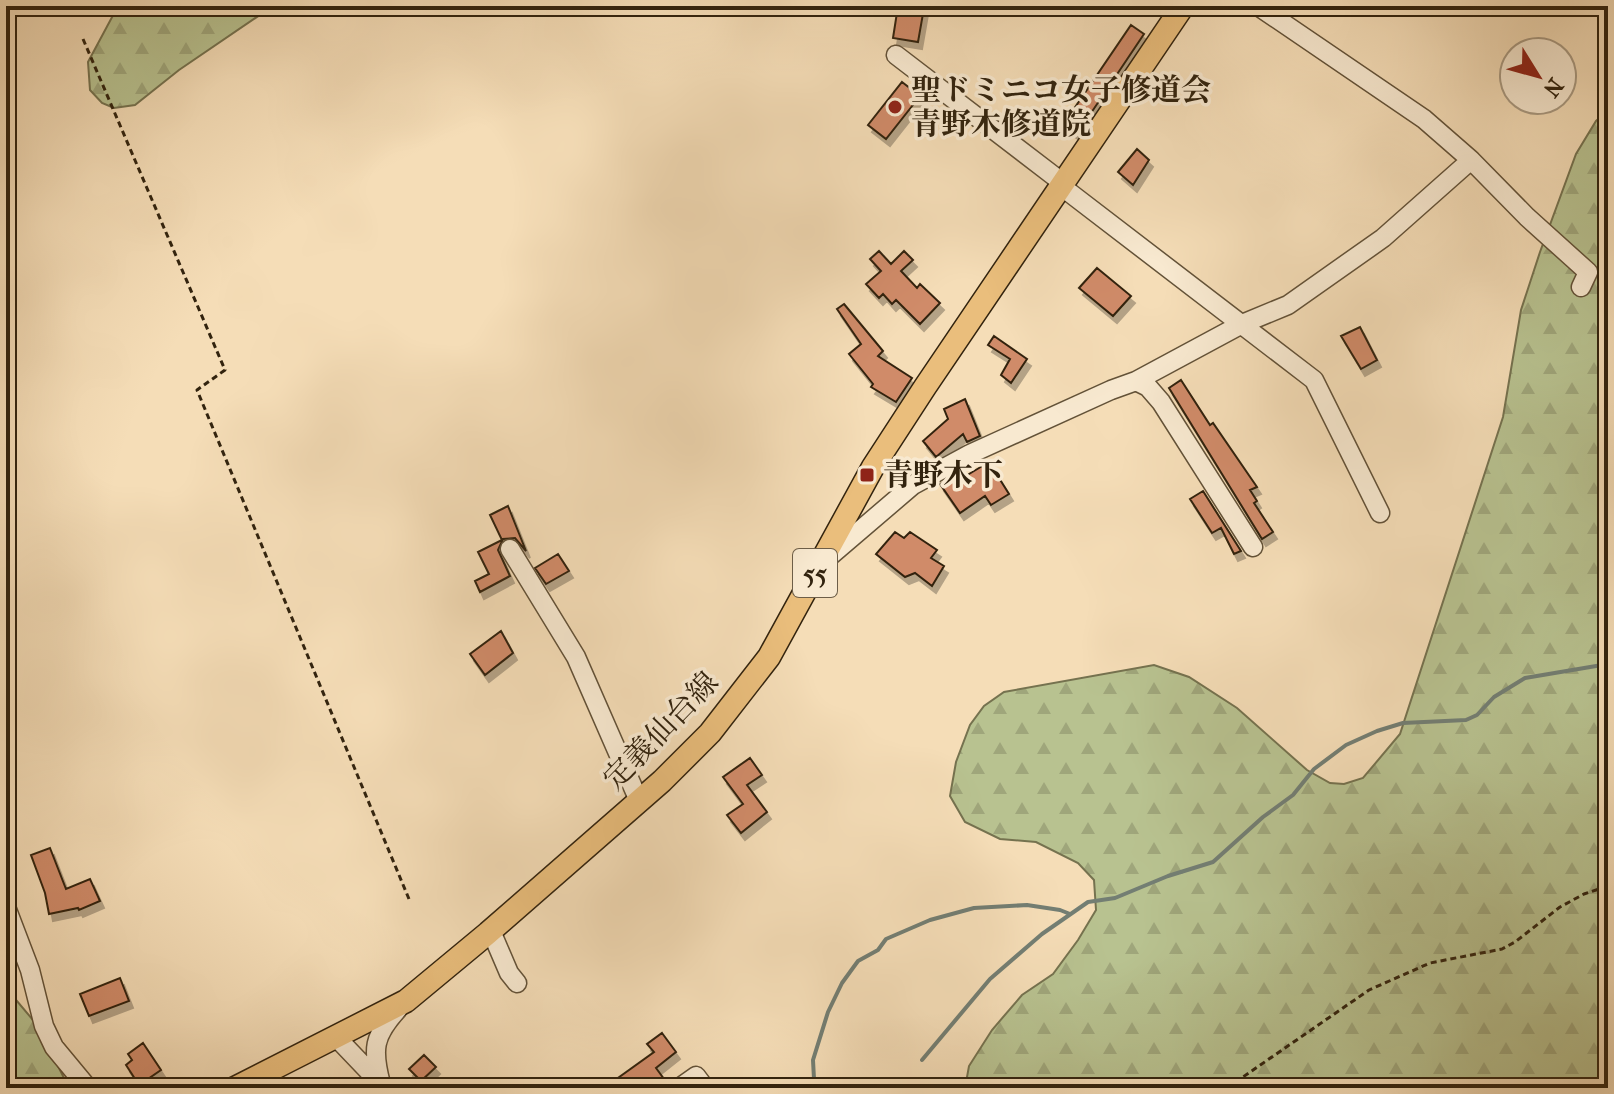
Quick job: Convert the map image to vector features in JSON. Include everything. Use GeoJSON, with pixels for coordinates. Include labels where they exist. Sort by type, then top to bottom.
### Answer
{"type":"FeatureCollection","features":[{"type":"Feature","properties":{"kind":"main road","name":"定義仙台線"},"geometry":{"type":"LineString","coordinates":[[235,1088],[406,1001],[639,801],[710,733],[769,657],[882,453],[1183,6]]}},
{"type":"Feature","properties":{"kind":"street"},"geometry":{"type":"LineString","coordinates":[[1258,6],[1424,119],[1588,272],[1581,287]]}},
{"type":"Feature","properties":{"kind":"street"},"geometry":{"type":"LineString","coordinates":[[896,55],[1314,380],[1380,513]]}},
{"type":"Feature","properties":{"kind":"street"},"geometry":{"type":"LineString","coordinates":[[819,565],[913,485],[970,454],[1136,381],[1242,324],[1288,305],[1371,246],[1471,160]]}},
{"type":"Feature","properties":{"kind":"street"},"geometry":{"type":"LineString","coordinates":[[1136,381],[1148,387],[1161,402],[1253,547]]}},
{"type":"Feature","properties":{"kind":"street"},"geometry":{"type":"LineString","coordinates":[[510,549],[576,657],[639,801]]}},
{"type":"Feature","properties":{"kind":"street"},"geometry":{"type":"LineString","coordinates":[[6,907],[30,970],[44,1026],[54,1047],[88,1088]]}},
{"type":"Feature","properties":{"kind":"street"},"geometry":{"type":"LineString","coordinates":[[491,931],[509,973],[517,983]]}},
{"type":"Feature","properties":{"kind":"street"},"geometry":{"type":"LineString","coordinates":[[383,1086],[375,1061],[376,1040],[383,1026],[406,1001]]}},
{"type":"Feature","properties":{"kind":"street"},"geometry":{"type":"LineString","coordinates":[[337,1038],[383,1086]]}},
{"type":"Feature","properties":{"kind":"street"},"geometry":{"type":"LineString","coordinates":[[679,1088],[696,1076],[705,1088]]}},
{"type":"Feature","properties":{"kind":"path"},"geometry":{"type":"LineString","coordinates":[[83,39],[225,370],[197,390],[409,899]]}},
{"type":"Feature","properties":{"kind":"path"},"geometry":{"type":"LineString","coordinates":[[1227,1088],[1369,990],[1430,963],[1502,949],[1560,907],[1608,886]]}},
{"type":"Feature","properties":{"kind":"green space"},"geometry":{"type":"Polygon","coordinates":[[[118,6],[273,6],[179,70],[135,105],[114,108],[102,103],[90,90],[88,62],[118,6]]]}},
{"type":"Feature","properties":{"kind":"green space"},"geometry":{"type":"Polygon","coordinates":[[[1608,111],[1608,1088],[965,1088],[969,1066],[992,1030],[1022,995],[1053,974],[1096,910],[1094,880],[1078,863],[1036,842],[1000,839],[965,822],[950,796],[956,762],[970,725],[984,706],[1004,692],[1154,665],[1189,677],[1237,708],[1307,770],[1330,783],[1344,784],[1363,778],[1400,734],[1503,417],[1521,310],[1540,252],[1576,154],[1596,121],[1608,111]]]}},
{"type":"Feature","properties":{"kind":"green space"},"geometry":{"type":"Polygon","coordinates":[[[6,988],[38,1026],[69,1088],[6,1088],[6,988]]]}},
{"type":"Feature","properties":{"kind":"building"},"geometry":{"type":"Polygon","coordinates":[[[898,6],[924,8],[918,42],[893,38],[898,6]]]}},
{"type":"Feature","properties":{"kind":"building"},"geometry":{"type":"Polygon","coordinates":[[[1131,25],[1144,34],[1077,134],[1063,125],[1131,25]]]}},
{"type":"Feature","properties":{"kind":"building"},"geometry":{"type":"Polygon","coordinates":[[[902,82],[920,96],[886,139],[868,125],[902,82]]]}},
{"type":"Feature","properties":{"kind":"building"},"geometry":{"type":"Polygon","coordinates":[[[1137,149],[1149,160],[1133,185],[1118,172],[1137,149]]]}},
{"type":"Feature","properties":{"kind":"building"},"geometry":{"type":"Polygon","coordinates":[[[879,251],[891,264],[904,251],[913,260],[901,271],[917,288],[920,284],[940,303],[920,324],[896,300],[892,304],[883,294],[879,298],[866,284],[881,271],[870,259],[879,251]]]}},
{"type":"Feature","properties":{"kind":"building"},"geometry":{"type":"Polygon","coordinates":[[[1097,268],[1131,296],[1113,316],[1079,288],[1097,268]]]}},
{"type":"Feature","properties":{"kind":"building"},"geometry":{"type":"Polygon","coordinates":[[[844,304],[883,351],[878,356],[912,378],[896,402],[871,387],[873,384],[849,354],[861,344],[837,309],[844,304]]]}},
{"type":"Feature","properties":{"kind":"building"},"geometry":{"type":"Polygon","coordinates":[[[1360,327],[1377,360],[1361,369],[1341,336],[1360,327]]]}},
{"type":"Feature","properties":{"kind":"building"},"geometry":{"type":"Polygon","coordinates":[[[994,336],[1027,359],[1011,383],[1001,375],[1010,359],[988,345],[994,336]]]}},
{"type":"Feature","properties":{"kind":"building"},"geometry":{"type":"Polygon","coordinates":[[[1181,380],[1210,425],[1213,423],[1257,487],[1250,490],[1257,501],[1254,503],[1273,532],[1262,539],[1169,388],[1181,380]]]}},
{"type":"Feature","properties":{"kind":"building"},"geometry":{"type":"Polygon","coordinates":[[[965,399],[980,436],[967,442],[963,434],[936,457],[923,441],[948,419],[944,409],[965,399]]]}},
{"type":"Feature","properties":{"kind":"building"},"geometry":{"type":"Polygon","coordinates":[[[989,462],[1009,494],[991,505],[985,496],[960,513],[940,484],[961,473],[964,477],[989,462]]]}},
{"type":"Feature","properties":{"kind":"building"},"geometry":{"type":"Polygon","coordinates":[[[1203,491],[1241,551],[1234,554],[1221,528],[1212,533],[1190,499],[1203,491]]]}},
{"type":"Feature","properties":{"kind":"building"},"geometry":{"type":"Polygon","coordinates":[[[508,506],[526,551],[515,538],[503,539],[498,550],[510,576],[480,592],[475,581],[489,574],[478,552],[502,540],[490,515],[508,506]]]}},
{"type":"Feature","properties":{"kind":"building"},"geometry":{"type":"Polygon","coordinates":[[[895,532],[904,538],[910,532],[937,550],[931,558],[944,566],[932,586],[915,573],[905,577],[876,554],[895,532]]]}},
{"type":"Feature","properties":{"kind":"building"},"geometry":{"type":"Polygon","coordinates":[[[558,554],[569,571],[546,584],[535,568],[558,554]]]}},
{"type":"Feature","properties":{"kind":"building"},"geometry":{"type":"Polygon","coordinates":[[[501,631],[513,653],[485,675],[470,654],[501,631]]]}},
{"type":"Feature","properties":{"kind":"building"},"geometry":{"type":"Polygon","coordinates":[[[750,758],[762,775],[747,785],[767,812],[741,833],[727,815],[743,804],[723,777],[750,758]]]}},
{"type":"Feature","properties":{"kind":"building"},"geometry":{"type":"Polygon","coordinates":[[[50,848],[66,889],[90,879],[100,901],[79,910],[49,914],[31,855],[50,848]]]}},
{"type":"Feature","properties":{"kind":"building"},"geometry":{"type":"Polygon","coordinates":[[[120,978],[129,1001],[89,1016],[80,994],[120,978]]]}},
{"type":"Feature","properties":{"kind":"building"},"geometry":{"type":"Polygon","coordinates":[[[662,1033],[676,1052],[656,1068],[667,1083],[659,1088],[604,1088],[654,1052],[647,1044],[662,1033]]]}},
{"type":"Feature","properties":{"kind":"building"},"geometry":{"type":"Polygon","coordinates":[[[143,1043],[161,1070],[139,1085],[126,1065],[132,1060],[128,1054],[143,1043]]]}},
{"type":"Feature","properties":{"kind":"building"},"geometry":{"type":"Polygon","coordinates":[[[424,1055],[436,1067],[421,1081],[409,1069],[424,1055]]]}},
{"type":"Feature","properties":{"kind":"waterway"},"geometry":{"type":"LineString","coordinates":[[922,1060],[990,979],[1042,934],[1088,902],[1115,898],[1213,862],[1293,795],[1314,769],[1346,745],[1403,723],[1466,720],[1477,715],[1494,697],[1525,678],[1608,664]]}},
{"type":"Feature","properties":{"kind":"waterway"},"geometry":{"type":"LineString","coordinates":[[807,1088],[814,1079],[813,1060],[828,1012],[842,983],[858,961],[878,950],[886,939],[930,920],[974,908],[1027,905],[1070,914]]}},
{"type":"Feature","properties":{"kind":"place","name":"聖ドミニコ女子修道会 青野木修道院"},"geometry":{"type":"Point","coordinates":[895,107]}},
{"type":"Feature","properties":{"kind":"place","name":"青野木下"},"geometry":{"type":"Point","coordinates":[867,475]}}]}
